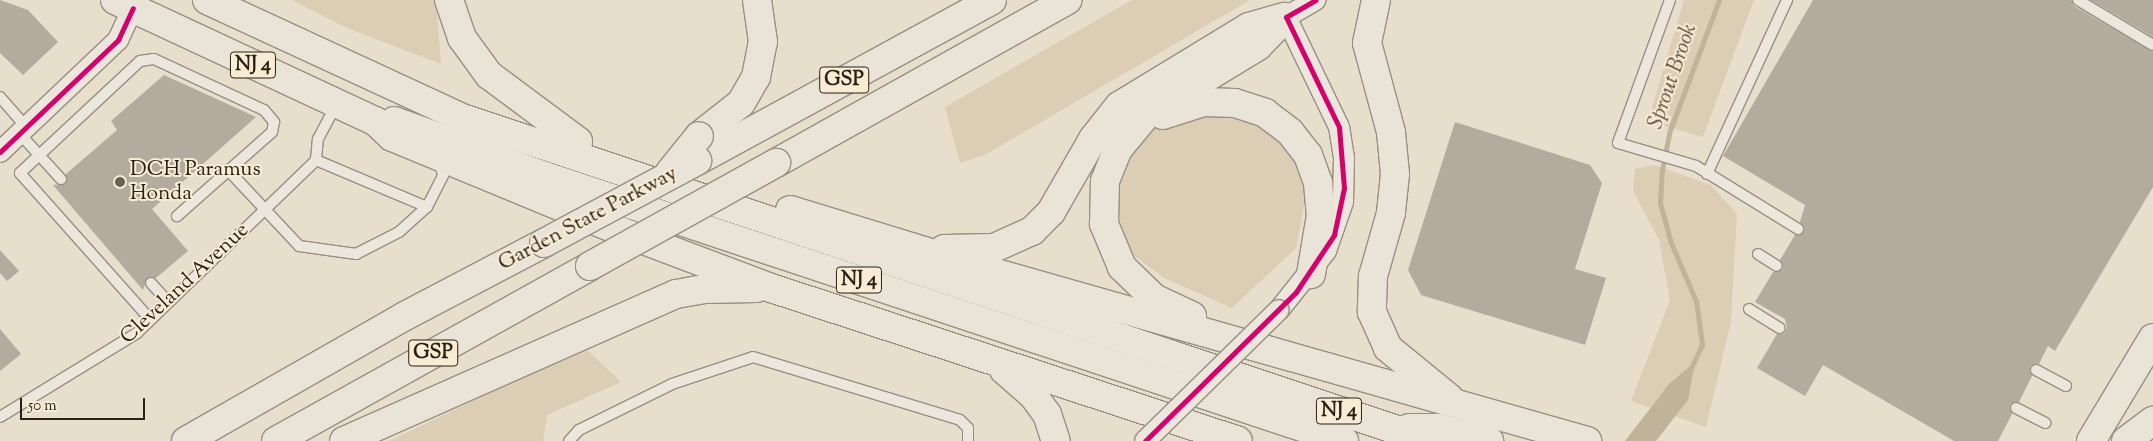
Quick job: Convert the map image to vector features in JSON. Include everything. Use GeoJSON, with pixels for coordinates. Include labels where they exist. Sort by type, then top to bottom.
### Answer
{"type":"FeatureCollection","features":[{"type":"Feature","properties":{"kind":"highway","name":"NJ 4"},"geometry":{"type":"LineString","coordinates":[[207,0],[465,119],[616,172],[1430,441]]}},
{"type":"Feature","properties":{"kind":"highway"},"geometry":{"type":"LineString","coordinates":[[449,0],[462,38],[489,75],[578,141]]}},
{"type":"Feature","properties":{"kind":"highway"},"geometry":{"type":"LineString","coordinates":[[698,148],[741,103],[756,77],[763,42],[757,0]]}},
{"type":"Feature","properties":{"kind":"highway","name":"Garden State Parkway"},"geometry":{"type":"LineString","coordinates":[[186,441],[405,316],[664,179],[698,148],[992,0]]}},
{"type":"Feature","properties":{"kind":"highway","name":"Garden State Parkway"},"geometry":{"type":"LineString","coordinates":[[276,441],[1068,0]]}},
{"type":"Feature","properties":{"kind":"highway"},"geometry":{"type":"LineString","coordinates":[[1376,0],[1367,43],[1391,132],[1395,174],[1391,213],[1373,276],[1372,312],[1388,348],[1452,401]]}},
{"type":"Feature","properties":{"kind":"highway","name":"NJ 4"},"geometry":{"type":"LineString","coordinates":[[124,4],[374,120],[398,120],[545,176],[1344,441]]}},
{"type":"Feature","properties":{"kind":"highway"},"geometry":{"type":"LineString","coordinates":[[914,249],[980,249],[1021,238],[1051,212],[1093,139],[1119,106],[1249,27],[1286,17]]}},
{"type":"Feature","properties":{"kind":"highway"},"geometry":{"type":"LineString","coordinates":[[1274,353],[1154,298],[1122,267],[1107,240],[1102,211],[1105,181],[1127,136],[1159,104],[1258,46],[1286,17]]}},
{"type":"Feature","properties":{"kind":"highway"},"geometry":{"type":"LineString","coordinates":[[399,88],[472,106],[914,249],[1274,353],[1452,401],[1575,437]]}},
{"type":"Feature","properties":{"kind":"highway"},"geometry":{"type":"LineString","coordinates":[[1127,136],[1162,115],[1204,102],[1235,103],[1278,122],[1308,155],[1318,183],[1321,215],[1311,274]]}},
{"type":"Feature","properties":{"kind":"highway"},"geometry":{"type":"LineString","coordinates":[[374,120],[392,137],[438,157],[771,288],[1238,441]]}},
{"type":"Feature","properties":{"kind":"highway"},"geometry":{"type":"LineString","coordinates":[[344,441],[676,294],[704,289],[771,288]]}},
{"type":"Feature","properties":{"kind":"highway"},"geometry":{"type":"LineString","coordinates":[[2091,441],[2153,338]]}},
{"type":"Feature","properties":{"kind":"highway"},"geometry":{"type":"LineString","coordinates":[[995,362],[1033,395],[1047,414],[1056,441]]}},
{"type":"Feature","properties":{"kind":"highway"},"geometry":{"type":"LineString","coordinates":[[1142,409],[1197,441]]}},
{"type":"Feature","properties":{"kind":"highway"},"geometry":{"type":"LineString","coordinates":[[2126,441],[2153,421]]}},
{"type":"Feature","properties":{"kind":"highway"},"geometry":{"type":"LineString","coordinates":[[1393,428],[1440,428],[1489,441]]}},
{"type":"Feature","properties":{"kind":"street"},"geometry":{"type":"LineString","coordinates":[[1145,441],[1279,310],[1311,274],[1326,252],[1340,216],[1344,158],[1329,100],[1286,17],[1316,0]]}},
{"type":"Feature","properties":{"kind":"street"},"geometry":{"type":"LineString","coordinates":[[0,152],[118,40],[124,4]]}},
{"type":"Feature","properties":{"kind":"lane"},"geometry":{"type":"LineString","coordinates":[[1670,0],[1618,143],[1696,166],[1798,229]]}},
{"type":"Feature","properties":{"kind":"lane"},"geometry":{"type":"LineString","coordinates":[[1707,174],[1787,0]]}},
{"type":"Feature","properties":{"kind":"lane"},"geometry":{"type":"LineString","coordinates":[[2078,0],[2153,45]]}},
{"type":"Feature","properties":{"kind":"lane"},"geometry":{"type":"LineString","coordinates":[[149,318],[20,173],[92,105],[148,58],[264,110],[274,122],[272,132],[177,216]]}},
{"type":"Feature","properties":{"kind":"lane"},"geometry":{"type":"LineString","coordinates":[[0,97],[40,154],[61,179]]}},
{"type":"Feature","properties":{"kind":"lane"},"geometry":{"type":"LineString","coordinates":[[336,104],[318,139],[316,160],[427,207]]}},
{"type":"Feature","properties":{"kind":"lane"},"geometry":{"type":"LineString","coordinates":[[228,170],[299,246],[356,254],[399,232],[427,207],[443,175],[438,157]]}},
{"type":"Feature","properties":{"kind":"lane","name":"Cleveland Avenue"},"geometry":{"type":"LineString","coordinates":[[0,416],[115,349],[137,333],[149,318],[316,160]]}},
{"type":"Feature","properties":{"kind":"lane"},"geometry":{"type":"LineString","coordinates":[[1758,254],[1777,266]]}},
{"type":"Feature","properties":{"kind":"lane"},"geometry":{"type":"LineString","coordinates":[[151,283],[167,301]]}},
{"type":"Feature","properties":{"kind":"lane"},"geometry":{"type":"LineString","coordinates":[[1749,309],[1780,328]]}},
{"type":"Feature","properties":{"kind":"lane"},"geometry":{"type":"LineString","coordinates":[[569,441],[579,430],[672,384],[753,357],[960,420],[968,428],[968,441]]}},
{"type":"Feature","properties":{"kind":"lane"},"geometry":{"type":"LineString","coordinates":[[2036,370],[2066,386]]}},
{"type":"Feature","properties":{"kind":"lane"},"geometry":{"type":"LineString","coordinates":[[2016,408],[2045,423]]}},
{"type":"Feature","properties":{"kind":"shaded area"},"geometry":{"type":"Polygon","coordinates":[[[292,0],[436,0],[441,64],[347,28],[292,0]]]}},
{"type":"Feature","properties":{"kind":"shaded area"},"geometry":{"type":"Polygon","coordinates":[[[1132,0],[1250,0],[985,155],[960,163],[945,107],[1132,0]]]}},
{"type":"Feature","properties":{"kind":"shaded area"},"geometry":{"type":"Polygon","coordinates":[[[1684,0],[1754,0],[1703,137],[1648,121],[1684,0]]]}},
{"type":"Feature","properties":{"kind":"shaded area"},"geometry":{"type":"Polygon","coordinates":[[[1235,109],[1279,136],[1308,184],[1296,248],[1232,308],[1164,278],[1128,251],[1117,218],[1113,181],[1130,142],[1175,113],[1235,109]]]}},
{"type":"Feature","properties":{"kind":"shaded area"},"geometry":{"type":"Polygon","coordinates":[[[1654,165],[1711,185],[1737,214],[1731,322],[1706,427],[1631,401],[1670,300],[1659,240],[1633,191],[1635,169],[1654,165]]]}},
{"type":"Feature","properties":{"kind":"shaded area"},"geometry":{"type":"Polygon","coordinates":[[[585,348],[621,382],[547,415],[543,441],[389,441],[585,348]]]}},
{"type":"Feature","properties":{"kind":"shaded area"},"geometry":{"type":"Polygon","coordinates":[[[1695,362],[1688,400],[1656,441],[1625,441],[1669,384],[1695,362]]]}},
{"type":"Feature","properties":{"kind":"building"},"geometry":{"type":"Polygon","coordinates":[[[0,0],[28,10],[58,42],[23,75],[0,53],[0,0]]]}},
{"type":"Feature","properties":{"kind":"building"},"geometry":{"type":"Polygon","coordinates":[[[1813,0],[2071,0],[2074,6],[2153,52],[2153,187],[2055,351],[2048,346],[2039,364],[2030,366],[2032,376],[2019,402],[2010,404],[2012,414],[1998,441],[1954,441],[1823,365],[1805,396],[1757,368],[1777,334],[1784,334],[1787,328],[1785,319],[1755,302],[1773,272],[1783,269],[1780,260],[1795,235],[1804,232],[1800,222],[1805,205],[1723,156],[1813,0]]]}},
{"type":"Feature","properties":{"kind":"building"},"geometry":{"type":"Polygon","coordinates":[[[2091,0],[2153,0],[2153,37],[2091,0]]]}},
{"type":"Feature","properties":{"kind":"building","name":"DCH Paramus Honda"},"geometry":{"type":"Polygon","coordinates":[[[164,75],[256,117],[152,209],[188,251],[156,278],[147,278],[143,290],[53,185],[66,184],[66,174],[117,130],[111,121],[164,75]]]}},
{"type":"Feature","properties":{"kind":"building"},"geometry":{"type":"Polygon","coordinates":[[[1455,122],[1590,165],[1602,183],[1575,269],[1606,278],[1585,345],[1421,295],[1408,270],[1455,122]]]}},
{"type":"Feature","properties":{"kind":"building"},"geometry":{"type":"Polygon","coordinates":[[[0,250],[19,271],[7,281],[0,273],[0,250]]]}},
{"type":"Feature","properties":{"kind":"building"},"geometry":{"type":"Polygon","coordinates":[[[0,329],[21,354],[0,371],[0,329]]]}},
{"type":"Feature","properties":{"kind":"waterway","name":"Sprout Brook"},"geometry":{"type":"LineString","coordinates":[[1691,368],[1702,344],[1696,301],[1671,243],[1660,203],[1662,170],[1669,133],[1719,0]]}},
{"type":"Feature","properties":{"kind":"cycle path"},"geometry":{"type":"LineString","coordinates":[[1145,441],[1296,292],[1334,235],[1344,188],[1339,127],[1286,17],[1316,0]]}},
{"type":"Feature","properties":{"kind":"cycle path"},"geometry":{"type":"LineString","coordinates":[[0,152],[118,40],[133,8]]}},
{"type":"Feature","properties":{"kind":"place","name":"DCH Paramus Honda"},"geometry":{"type":"Point","coordinates":[120,182]}}]}
